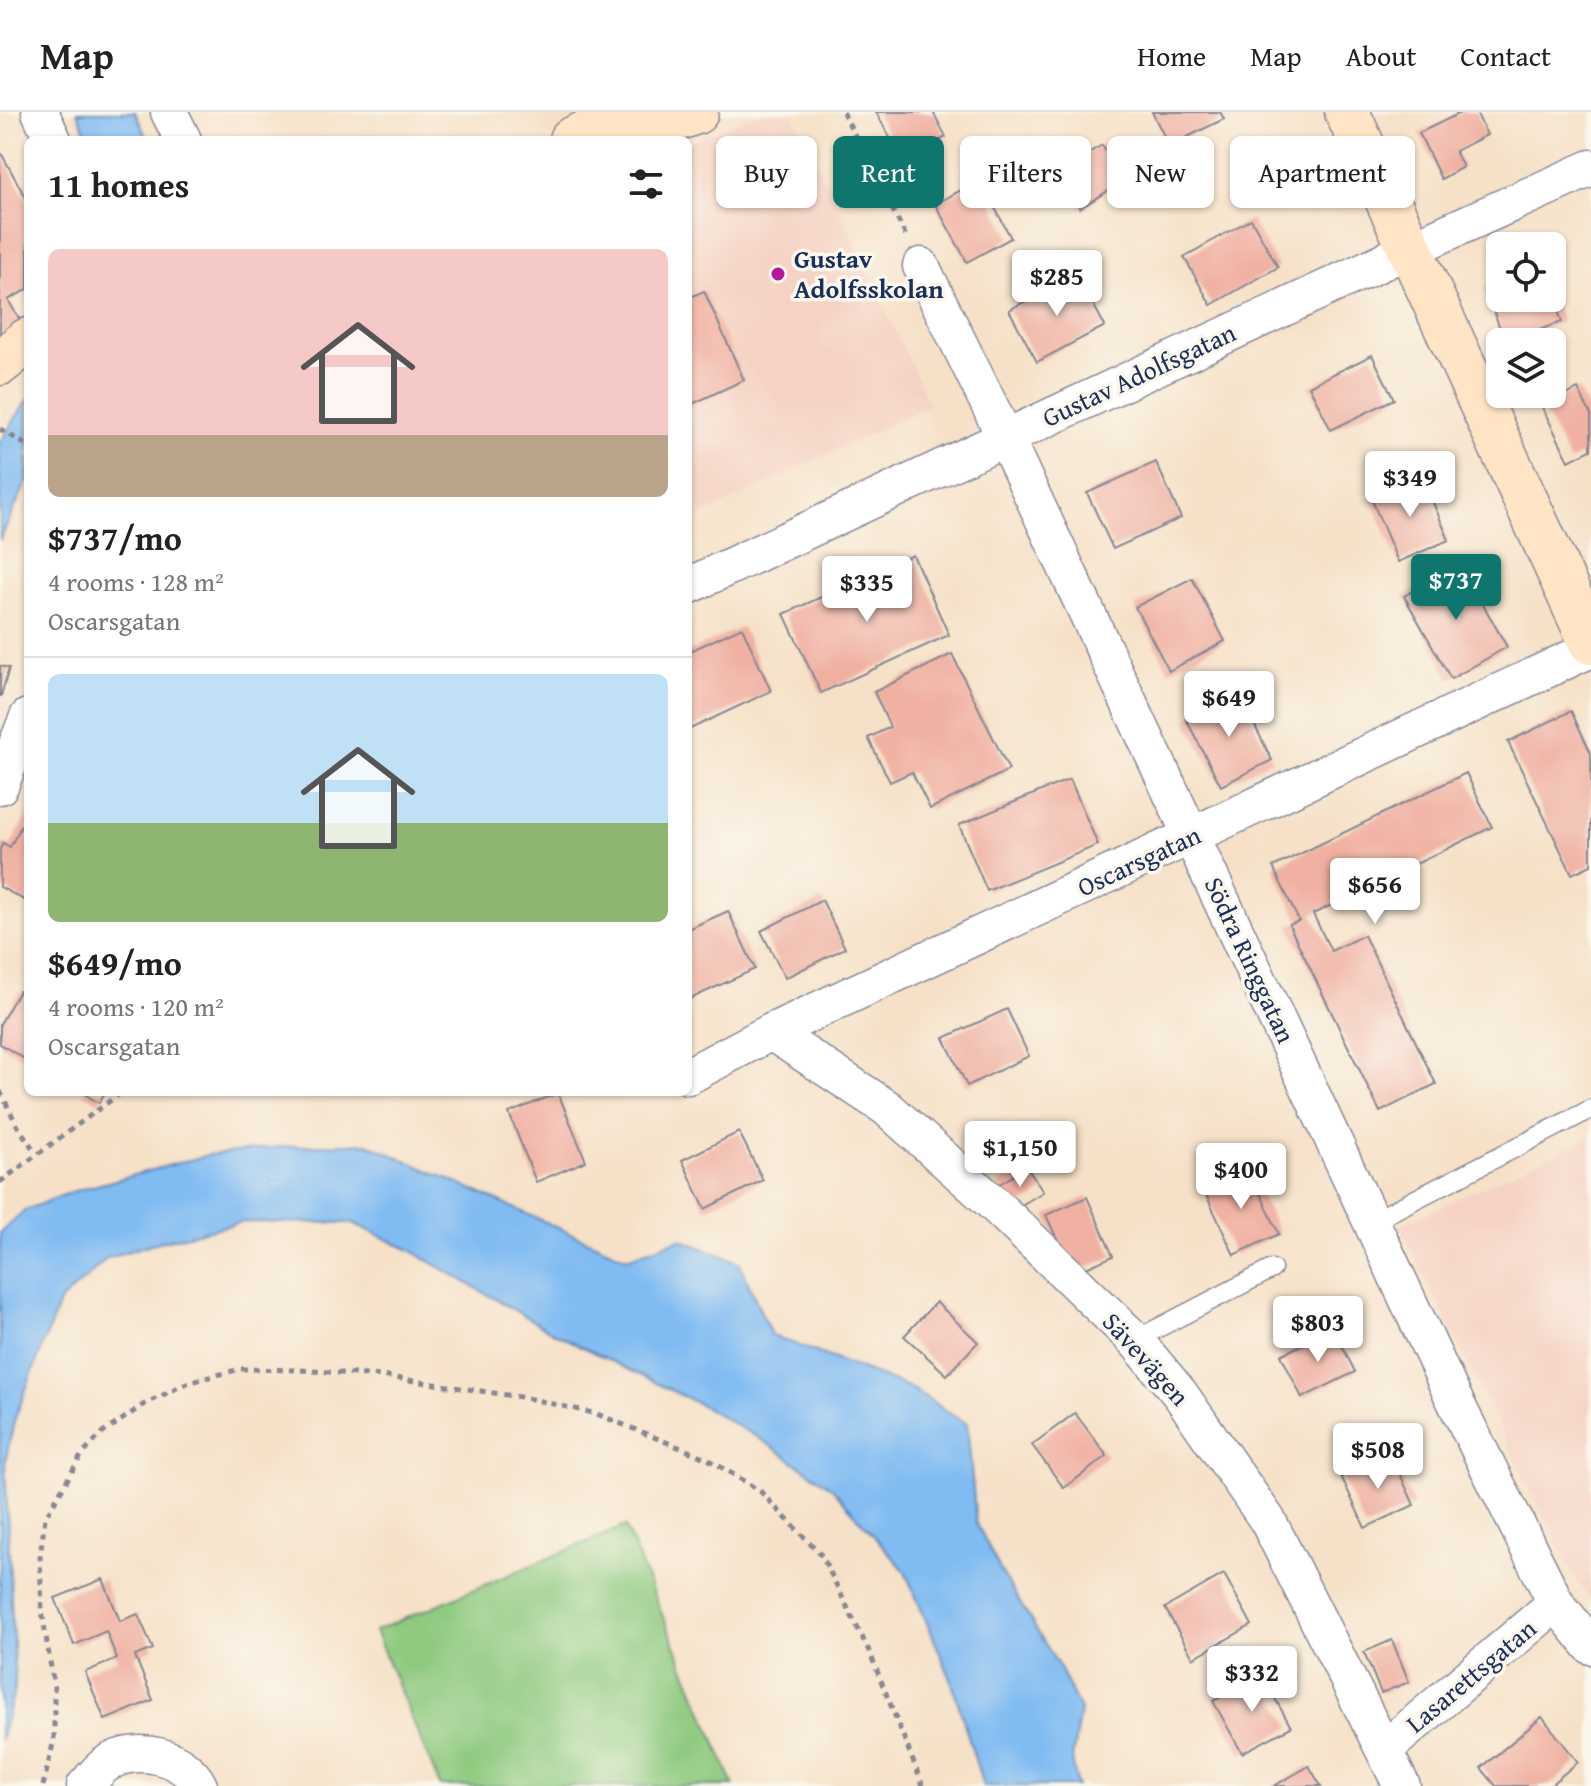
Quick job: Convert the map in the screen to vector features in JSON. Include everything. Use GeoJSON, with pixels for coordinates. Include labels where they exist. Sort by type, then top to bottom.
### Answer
{"type":"FeatureCollection","features":[{"type":"Feature","properties":{"kind":"street"},"geometry":{"type":"LineString","coordinates":[[40,112],[51,136]]}},
{"type":"Feature","properties":{"kind":"street"},"geometry":{"type":"LineString","coordinates":[[169,112],[181,136]]}},
{"type":"Feature","properties":{"kind":"street"},"geometry":{"type":"LineString","coordinates":[[579,136],[630,112]]}},
{"type":"Feature","properties":{"kind":"street"},"geometry":{"type":"LineString","coordinates":[[627,136],[696,112]]}},
{"type":"Feature","properties":{"kind":"street"},"geometry":{"type":"LineString","coordinates":[[1347,112],[1591,642]]}},
{"type":"Feature","properties":{"kind":"street","name":"Gustav Adolfsgatan"},"geometry":{"type":"LineString","coordinates":[[692,584],[1410,249],[1591,168]]}},
{"type":"Feature","properties":{"kind":"street","name":"Södra Ringgatan"},"geometry":{"type":"LineString","coordinates":[[921,266],[1005,437],[1454,1399],[1556,1603],[1591,1646]]}},
{"type":"Feature","properties":{"kind":"street"},"geometry":{"type":"LineString","coordinates":[[0,363],[24,343]]}},
{"type":"Feature","properties":{"kind":"street","name":"Oscarsgatan"},"geometry":{"type":"LineString","coordinates":[[692,1074],[771,1032],[1591,649]]}},
{"type":"Feature","properties":{"kind":"street"},"geometry":{"type":"LineString","coordinates":[[0,786],[24,727]]}},
{"type":"Feature","properties":{"kind":"street","name":"Sävevägen"},"geometry":{"type":"LineString","coordinates":[[771,1032],[887,1108],[995,1205],[1135,1340],[1180,1394],[1268,1521],[1386,1748],[1402,1786]]}},
{"type":"Feature","properties":{"kind":"street","name":"Lasarettsgatan"},"geometry":{"type":"LineString","coordinates":[[1386,1748],[1556,1603]]}},
{"type":"Feature","properties":{"kind":"street"},"geometry":{"type":"LineString","coordinates":[[85,1786],[107,1763],[133,1753],[169,1758],[193,1775],[199,1786]]}},
{"type":"Feature","properties":{"kind":"lane"},"geometry":{"type":"LineString","coordinates":[[1373,1221],[1591,1109]]}},
{"type":"Feature","properties":{"kind":"lane"},"geometry":{"type":"LineString","coordinates":[[1135,1340],[1272,1269]]}},
{"type":"Feature","properties":{"kind":"path"},"geometry":{"type":"LineString","coordinates":[[843,112],[921,266]]}},
{"type":"Feature","properties":{"kind":"path"},"geometry":{"type":"LineString","coordinates":[[0,429],[24,444]]}},
{"type":"Feature","properties":{"kind":"path"},"geometry":{"type":"LineString","coordinates":[[0,1091],[36,1153]]}},
{"type":"Feature","properties":{"kind":"path"},"geometry":{"type":"LineString","coordinates":[[0,1182],[116,1096]]}},
{"type":"Feature","properties":{"kind":"path"},"geometry":{"type":"LineString","coordinates":[[43,1786],[54,1740],[54,1687],[42,1611],[40,1557],[45,1518],[60,1489],[81,1456],[100,1435],[143,1405],[187,1383],[240,1369],[285,1369],[382,1376],[527,1398],[597,1414],[708,1459],[760,1491],[822,1556],[870,1653],[923,1786]]}},
{"type":"Feature","properties":{"kind":"shaded area","name":"Gustav Adolfsskolan"},"geometry":{"type":"Polygon","coordinates":[[[761,112],[793,112],[804,136],[716,136],[716,208],[817,208],[817,163],[833,198],[833,208],[838,208],[930,405],[692,520],[692,141],[761,112]]]}},
{"type":"Feature","properties":{"kind":"shaded area"},"geometry":{"type":"Polygon","coordinates":[[[1591,1137],[1591,1600],[1575,1579],[1399,1225],[1591,1137]]]}},
{"type":"Feature","properties":{"kind":"green space"},"geometry":{"type":"Polygon","coordinates":[[[625,1526],[734,1786],[440,1786],[375,1631],[625,1526]]]}},
{"type":"Feature","properties":{"kind":"water"},"geometry":{"type":"Polygon","coordinates":[[[77,112],[135,112],[146,136],[87,136],[77,112]]]}},
{"type":"Feature","properties":{"kind":"water"},"geometry":{"type":"Polygon","coordinates":[[[24,405],[24,488],[0,540],[0,442],[24,405]]]}},
{"type":"Feature","properties":{"kind":"water"},"geometry":{"type":"Polygon","coordinates":[[[366,1143],[627,1258],[680,1239],[739,1262],[771,1335],[911,1388],[967,1424],[976,1522],[1000,1570],[1061,1670],[1080,1710],[1072,1759],[1077,1786],[983,1786],[951,1679],[905,1571],[832,1488],[765,1442],[703,1406],[556,1334],[410,1250],[353,1223],[242,1222],[151,1244],[107,1258],[59,1303],[15,1418],[5,1462],[15,1688],[0,1741],[0,1233],[25,1210],[71,1192],[208,1155],[280,1147],[366,1143]]]}},
{"type":"Feature","properties":{"kind":"building"},"geometry":{"type":"Polygon","coordinates":[[[876,112],[933,112],[946,137],[944,138],[889,136],[876,112]]]}},
{"type":"Feature","properties":{"kind":"building"},"geometry":{"type":"Polygon","coordinates":[[[1152,112],[1220,112],[1224,119],[1189,136],[1164,136],[1152,112]]]}},
{"type":"Feature","properties":{"kind":"building"},"geometry":{"type":"Polygon","coordinates":[[[1462,112],[1476,112],[1487,135],[1455,151],[1463,167],[1441,179],[1419,133],[1462,112]]]}},
{"type":"Feature","properties":{"kind":"building"},"geometry":{"type":"Polygon","coordinates":[[[1102,145],[1107,153],[1107,191],[1091,201],[1091,152],[1102,145]]]}},
{"type":"Feature","properties":{"kind":"building"},"geometry":{"type":"Polygon","coordinates":[[[0,151],[24,195],[24,291],[8,300],[23,325],[0,338],[0,151]]]}},
{"type":"Feature","properties":{"kind":"building"},"geometry":{"type":"Polygon","coordinates":[[[960,191],[960,208],[995,208],[1011,238],[967,262],[937,208],[944,208],[944,199],[960,191]]]}},
{"type":"Feature","properties":{"kind":"building"},"geometry":{"type":"Polygon","coordinates":[[[1251,219],[1278,267],[1211,305],[1184,257],[1251,219]]]}},
{"type":"Feature","properties":{"kind":"building"},"geometry":{"type":"Polygon","coordinates":[[[1077,274],[1105,326],[1037,362],[1009,310],[1077,274]]]}},
{"type":"Feature","properties":{"kind":"building"},"geometry":{"type":"Polygon","coordinates":[[[704,291],[744,380],[692,404],[692,296],[704,291]]]}},
{"type":"Feature","properties":{"kind":"building"},"geometry":{"type":"Polygon","coordinates":[[[1494,312],[1558,312],[1562,322],[1545,328],[1500,328],[1494,312]]]}},
{"type":"Feature","properties":{"kind":"building"},"geometry":{"type":"Polygon","coordinates":[[[1372,355],[1394,399],[1331,430],[1309,386],[1372,355]]]}},
{"type":"Feature","properties":{"kind":"building"},"geometry":{"type":"Polygon","coordinates":[[[1578,389],[1591,415],[1591,450],[1569,461],[1542,408],[1566,408],[1566,395],[1578,389]]]}},
{"type":"Feature","properties":{"kind":"building"},"geometry":{"type":"Polygon","coordinates":[[[1156,462],[1181,518],[1113,549],[1087,493],[1156,462]]]}},
{"type":"Feature","properties":{"kind":"building"},"geometry":{"type":"Polygon","coordinates":[[[1422,477],[1449,540],[1398,562],[1371,498],[1422,477]]]}},
{"type":"Feature","properties":{"kind":"building"},"geometry":{"type":"Polygon","coordinates":[[[913,555],[949,635],[821,693],[784,614],[913,555]]]}},
{"type":"Feature","properties":{"kind":"building"},"geometry":{"type":"Polygon","coordinates":[[[1460,564],[1507,647],[1451,679],[1404,596],[1460,564]]]}},
{"type":"Feature","properties":{"kind":"building"},"geometry":{"type":"Polygon","coordinates":[[[1192,578],[1225,641],[1169,671],[1135,607],[1192,578]]]}},
{"type":"Feature","properties":{"kind":"building"},"geometry":{"type":"Polygon","coordinates":[[[742,627],[771,691],[692,728],[692,650],[742,627]]]}},
{"type":"Feature","properties":{"kind":"building"},"geometry":{"type":"Polygon","coordinates":[[[952,654],[1009,770],[930,809],[912,772],[890,782],[868,738],[890,727],[874,692],[952,654]]]}},
{"type":"Feature","properties":{"kind":"building"},"geometry":{"type":"Polygon","coordinates":[[[0,666],[9,668],[1,696],[0,696],[0,666]]]}},
{"type":"Feature","properties":{"kind":"building"},"geometry":{"type":"Polygon","coordinates":[[[1238,692],[1272,760],[1221,786],[1186,719],[1238,692]]]}},
{"type":"Feature","properties":{"kind":"building"},"geometry":{"type":"Polygon","coordinates":[[[1571,711],[1591,753],[1591,865],[1572,874],[1508,742],[1571,711]]]}},
{"type":"Feature","properties":{"kind":"building"},"geometry":{"type":"Polygon","coordinates":[[[1466,773],[1492,827],[1313,914],[1331,951],[1364,935],[1436,1084],[1380,1112],[1289,925],[1299,921],[1273,867],[1466,773]]]}},
{"type":"Feature","properties":{"kind":"building"},"geometry":{"type":"Polygon","coordinates":[[[1070,779],[1098,845],[987,891],[959,825],[1070,779]]]}},
{"type":"Feature","properties":{"kind":"building"},"geometry":{"type":"Polygon","coordinates":[[[24,821],[24,900],[0,887],[0,849],[3,843],[10,847],[24,821]]]}},
{"type":"Feature","properties":{"kind":"building"},"geometry":{"type":"Polygon","coordinates":[[[822,900],[845,948],[785,978],[761,931],[822,900]]]}},
{"type":"Feature","properties":{"kind":"building"},"geometry":{"type":"Polygon","coordinates":[[[728,911],[755,969],[692,998],[692,927],[728,911]]]}},
{"type":"Feature","properties":{"kind":"building"},"geometry":{"type":"Polygon","coordinates":[[[19,991],[24,994],[24,1059],[0,1044],[0,1024],[19,991]]]}},
{"type":"Feature","properties":{"kind":"building"},"geometry":{"type":"Polygon","coordinates":[[[1007,1009],[1029,1056],[967,1086],[944,1038],[1007,1009]]]}},
{"type":"Feature","properties":{"kind":"building"},"geometry":{"type":"Polygon","coordinates":[[[88,1096],[103,1096],[99,1103],[88,1096]]]}},
{"type":"Feature","properties":{"kind":"building"},"geometry":{"type":"Polygon","coordinates":[[[551,1096],[559,1096],[586,1161],[536,1182],[509,1113],[551,1096]]]}},
{"type":"Feature","properties":{"kind":"building"},"geometry":{"type":"Polygon","coordinates":[[[739,1132],[763,1180],[705,1209],[682,1160],[739,1132]]]}},
{"type":"Feature","properties":{"kind":"building"},"geometry":{"type":"Polygon","coordinates":[[[1027,1167],[1043,1192],[1013,1210],[998,1185],[1027,1167]]]}},
{"type":"Feature","properties":{"kind":"building"},"geometry":{"type":"Polygon","coordinates":[[[1248,1167],[1279,1234],[1234,1255],[1203,1188],[1248,1167]]]}},
{"type":"Feature","properties":{"kind":"building"},"geometry":{"type":"Polygon","coordinates":[[[1087,1197],[1113,1256],[1073,1274],[1046,1215],[1087,1197]]]}},
{"type":"Feature","properties":{"kind":"building"},"geometry":{"type":"Polygon","coordinates":[[[936,1302],[978,1342],[947,1375],[904,1336],[936,1302]]]}},
{"type":"Feature","properties":{"kind":"building"},"geometry":{"type":"Polygon","coordinates":[[[1334,1329],[1355,1372],[1302,1398],[1281,1355],[1334,1329]]]}},
{"type":"Feature","properties":{"kind":"building"},"geometry":{"type":"Polygon","coordinates":[[[1075,1413],[1107,1456],[1064,1488],[1032,1445],[1075,1413]]]}},
{"type":"Feature","properties":{"kind":"building"},"geometry":{"type":"Polygon","coordinates":[[[1391,1454],[1414,1505],[1365,1528],[1341,1476],[1391,1454]]]}},
{"type":"Feature","properties":{"kind":"building"},"geometry":{"type":"Polygon","coordinates":[[[1224,1574],[1252,1625],[1193,1658],[1165,1608],[1224,1574]]]}},
{"type":"Feature","properties":{"kind":"building"},"geometry":{"type":"Polygon","coordinates":[[[103,1579],[120,1621],[138,1614],[153,1649],[135,1656],[153,1700],[105,1720],[85,1672],[117,1659],[106,1631],[74,1645],[55,1598],[103,1579]]]}},
{"type":"Feature","properties":{"kind":"building"},"geometry":{"type":"Polygon","coordinates":[[[1392,1640],[1409,1682],[1381,1693],[1364,1652],[1392,1640]]]}},
{"type":"Feature","properties":{"kind":"building"},"geometry":{"type":"Polygon","coordinates":[[[1262,1675],[1291,1727],[1242,1753],[1213,1701],[1262,1675]]]}},
{"type":"Feature","properties":{"kind":"building"},"geometry":{"type":"Polygon","coordinates":[[[1542,1717],[1578,1762],[1549,1786],[1496,1786],[1481,1768],[1542,1717]]]}},
{"type":"Feature","properties":{"kind":"building"},"geometry":{"type":"Polygon","coordinates":[[[1309,1766],[1321,1786],[1274,1786],[1309,1766]]]}},
{"type":"Feature","properties":{"kind":"place","name":"Gustav Adolfsskolan"},"geometry":{"type":"Point","coordinates":[778,274]}}]}
